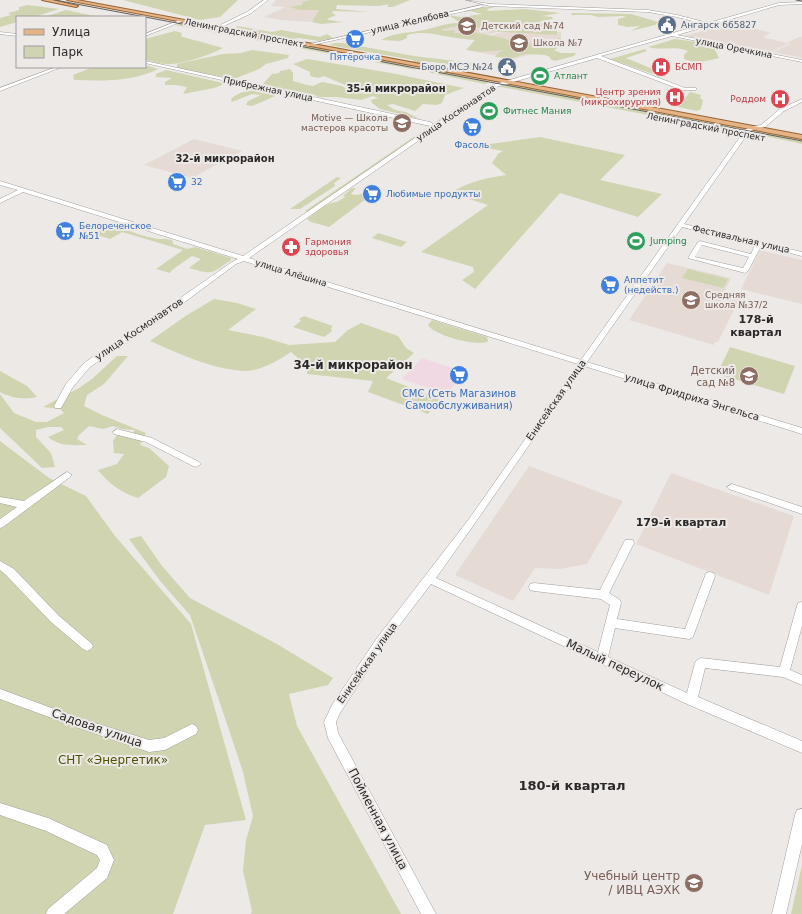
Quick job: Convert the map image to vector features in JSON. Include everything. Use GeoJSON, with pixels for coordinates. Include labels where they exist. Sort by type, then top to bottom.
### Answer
{"type":"FeatureCollection","features":[{"type":"Feature","properties":{"kind":"main road"},"geometry":{"type":"LineString","coordinates":[[44,0],[127,16]]}},
{"type":"Feature","properties":{"kind":"main road","name":"Ленинградский проспект"},"geometry":{"type":"LineString","coordinates":[[70,0],[802,137]]}},
{"type":"Feature","properties":{"kind":"main road","name":"Ленинградский проспект"},"geometry":{"type":"LineString","coordinates":[[146,20],[181,28]]}},
{"type":"Feature","properties":{"kind":"main road","name":"Ленинградский проспект"},"geometry":{"type":"LineString","coordinates":[[202,31],[541,96]]}},
{"type":"Feature","properties":{"kind":"main road"},"geometry":{"type":"LineString","coordinates":[[419,65],[423,70],[421,72]]}},
{"type":"Feature","properties":{"kind":"street"},"geometry":{"type":"LineString","coordinates":[[216,28],[248,14],[259,7],[266,0]]}},
{"type":"Feature","properties":{"kind":"street","name":"улица Желябова"},"geometry":{"type":"LineString","coordinates":[[468,0],[478,5]]}},
{"type":"Feature","properties":{"kind":"street"},"geometry":{"type":"LineString","coordinates":[[776,0],[802,3]]}},
{"type":"Feature","properties":{"kind":"street","name":"улица Космонавтов"},"geometry":{"type":"LineString","coordinates":[[594,55],[671,35],[771,4],[776,0]]}},
{"type":"Feature","properties":{"kind":"street","name":"улица Космонавтов"},"geometry":{"type":"LineString","coordinates":[[58,406],[69,386],[82,368],[430,124],[462,102],[491,86],[666,34],[780,4],[795,3]]}},
{"type":"Feature","properties":{"kind":"street","name":"улица Желябова"},"geometry":{"type":"LineString","coordinates":[[308,45],[478,5],[648,11],[677,16],[705,24]]}},
{"type":"Feature","properties":{"kind":"street"},"geometry":{"type":"LineString","coordinates":[[146,35],[181,21]]}},
{"type":"Feature","properties":{"kind":"street"},"geometry":{"type":"LineString","coordinates":[[0,33],[16,35]]}},
{"type":"Feature","properties":{"kind":"street","name":"улица Оречкина"},"geometry":{"type":"LineString","coordinates":[[666,34],[802,61]]}},
{"type":"Feature","properties":{"kind":"street"},"geometry":{"type":"LineString","coordinates":[[594,55],[684,89],[694,88]]}},
{"type":"Feature","properties":{"kind":"street","name":"Прибрежная улица"},"geometry":{"type":"LineString","coordinates":[[146,62],[430,124]]}},
{"type":"Feature","properties":{"kind":"street"},"geometry":{"type":"LineString","coordinates":[[0,90],[57,68]]}},
{"type":"Feature","properties":{"kind":"street","name":"улица Космонавтов"},"geometry":{"type":"LineString","coordinates":[[301,215],[468,104],[491,86]]}},
{"type":"Feature","properties":{"kind":"street","name":"Енисейская улица"},"geometry":{"type":"LineString","coordinates":[[330,722],[336,709],[382,641],[429,579],[745,135],[752,128],[763,126],[782,110],[802,100]]}},
{"type":"Feature","properties":{"kind":"street"},"geometry":{"type":"LineString","coordinates":[[462,102],[468,104]]}},
{"type":"Feature","properties":{"kind":"street","name":"улица Алёшина"},"geometry":{"type":"LineString","coordinates":[[0,183],[582,362]]}},
{"type":"Feature","properties":{"kind":"street"},"geometry":{"type":"LineString","coordinates":[[0,201],[23,190]]}},
{"type":"Feature","properties":{"kind":"street","name":"Фестивальная улица"},"geometry":{"type":"LineString","coordinates":[[680,225],[802,254]]}},
{"type":"Feature","properties":{"kind":"street"},"geometry":{"type":"LineString","coordinates":[[752,256],[700,243],[691,258],[745,271],[759,244]]}},
{"type":"Feature","properties":{"kind":"street","name":"улица Фридриха Энгельса"},"geometry":{"type":"LineString","coordinates":[[582,362],[802,431]]}},
{"type":"Feature","properties":{"kind":"street"},"geometry":{"type":"LineString","coordinates":[[117,432],[149,440],[196,464]]}},
{"type":"Feature","properties":{"kind":"street"},"geometry":{"type":"LineString","coordinates":[[0,524],[67,475]]}},
{"type":"Feature","properties":{"kind":"street"},"geometry":{"type":"LineString","coordinates":[[732,487],[802,511]]}},
{"type":"Feature","properties":{"kind":"street"},"geometry":{"type":"LineString","coordinates":[[0,500],[26,505]]}},
{"type":"Feature","properties":{"kind":"street"},"geometry":{"type":"LineString","coordinates":[[603,596],[629,543]]}},
{"type":"Feature","properties":{"kind":"street"},"geometry":{"type":"LineString","coordinates":[[2,569],[54,619],[87,646]]}},
{"type":"Feature","properties":{"kind":"street"},"geometry":{"type":"LineString","coordinates":[[612,622],[689,634],[710,576]]}},
{"type":"Feature","properties":{"kind":"street","name":"Малый переулок"},"geometry":{"type":"LineString","coordinates":[[429,579],[691,700],[802,747]]}},
{"type":"Feature","properties":{"kind":"street"},"geometry":{"type":"LineString","coordinates":[[534,587],[603,596],[616,603],[602,659]]}},
{"type":"Feature","properties":{"kind":"street"},"geometry":{"type":"LineString","coordinates":[[784,672],[802,606]]}},
{"type":"Feature","properties":{"kind":"street"},"geometry":{"type":"LineString","coordinates":[[691,700],[701,663],[784,672],[802,680]]}},
{"type":"Feature","properties":{"kind":"street","name":"Садовая улица"},"geometry":{"type":"LineString","coordinates":[[0,694],[149,746],[165,744],[192,730]]}},
{"type":"Feature","properties":{"kind":"street","name":"Пойменная улица"},"geometry":{"type":"LineString","coordinates":[[330,722],[332,734],[429,914]]}},
{"type":"Feature","properties":{"kind":"street"},"geometry":{"type":"LineString","coordinates":[[0,809],[48,825],[102,850],[107,860],[102,873],[53,914]]}},
{"type":"Feature","properties":{"kind":"street"},"geometry":{"type":"LineString","coordinates":[[779,914],[802,815]]}},
{"type":"Feature","properties":{"kind":"shaded area"},"geometry":{"type":"Polygon","coordinates":[[[276,0],[330,0],[316,20],[310,22],[280,20],[264,17],[285,7],[271,6],[276,0]]]}},
{"type":"Feature","properties":{"kind":"shaded area","name":"Детский сад №74"},"geometry":{"type":"Polygon","coordinates":[[[465,20],[500,31],[470,40],[426,32],[465,20]]]}},
{"type":"Feature","properties":{"kind":"shaded area"},"geometry":{"type":"Polygon","coordinates":[[[732,22],[771,33],[763,37],[786,43],[802,37],[802,58],[773,52],[790,44],[789,43],[771,52],[685,36],[732,22]]]}},
{"type":"Feature","properties":{"kind":"shaded area","name":"Школа №7"},"geometry":{"type":"Polygon","coordinates":[[[510,30],[561,32],[561,46],[513,59],[467,50],[481,40],[481,38],[510,30]]]}},
{"type":"Feature","properties":{"kind":"shaded area"},"geometry":{"type":"Polygon","coordinates":[[[194,139],[242,151],[192,178],[144,165],[194,139]]]}},
{"type":"Feature","properties":{"kind":"shaded area"},"geometry":{"type":"Polygon","coordinates":[[[760,250],[802,260],[802,304],[741,289],[760,250]]]}},
{"type":"Feature","properties":{"kind":"shaded area","name":"Средняя школа №37/2"},"geometry":{"type":"Polygon","coordinates":[[[667,263],[731,278],[724,292],[741,296],[718,342],[715,342],[714,345],[629,320],[667,263]]]}},
{"type":"Feature","properties":{"kind":"shaded area"},"geometry":{"type":"Polygon","coordinates":[[[422,358],[465,372],[446,394],[402,379],[422,358]]]}},
{"type":"Feature","properties":{"kind":"shaded area"},"geometry":{"type":"Polygon","coordinates":[[[529,466],[623,501],[587,564],[560,569],[535,568],[513,601],[455,575],[529,466]]]}},
{"type":"Feature","properties":{"kind":"shaded area"},"geometry":{"type":"Polygon","coordinates":[[[671,473],[794,516],[769,595],[636,544],[671,473]]]}},
{"type":"Feature","properties":{"kind":"green space"},"geometry":{"type":"Polygon","coordinates":[[[123,0],[238,0],[220,17],[200,20],[123,0]]]}},
{"type":"Feature","properties":{"kind":"green space"},"geometry":{"type":"Polygon","coordinates":[[[311,0],[410,0],[393,7],[387,7],[389,4],[379,6],[337,5],[336,9],[370,12],[333,11],[332,13],[336,15],[327,19],[343,22],[321,24],[312,22],[319,10],[299,10],[290,7],[302,5],[303,2],[311,0]]]}},
{"type":"Feature","properties":{"kind":"green space"},"geometry":{"type":"Polygon","coordinates":[[[28,5],[59,9],[37,16],[16,16],[16,22],[0,27],[0,18],[11,15],[8,13],[19,10],[19,7],[28,5]]]}},
{"type":"Feature","properties":{"kind":"green space"},"geometry":{"type":"Polygon","coordinates":[[[484,7],[495,7],[487,9],[488,11],[525,9],[560,13],[542,16],[552,17],[553,19],[540,21],[541,23],[555,24],[557,28],[557,35],[488,31],[470,25],[474,24],[470,23],[440,30],[454,30],[455,32],[453,33],[468,34],[472,32],[503,38],[525,46],[530,45],[524,43],[553,45],[558,38],[561,38],[561,46],[554,50],[561,53],[576,53],[574,56],[555,61],[545,55],[526,54],[512,58],[495,57],[498,53],[504,50],[482,52],[466,50],[475,40],[426,33],[407,35],[407,38],[400,41],[381,40],[395,34],[461,23],[448,15],[461,17],[482,14],[470,11],[463,12],[484,7]]]}},
{"type":"Feature","properties":{"kind":"green space"},"geometry":{"type":"Polygon","coordinates":[[[66,10],[94,16],[47,16],[66,10]]]}},
{"type":"Feature","properties":{"kind":"green space"},"geometry":{"type":"Polygon","coordinates":[[[572,13],[631,14],[658,22],[655,25],[631,31],[640,26],[627,27],[618,25],[618,19],[626,17],[623,16],[598,17],[591,15],[571,15],[572,13]]]}},
{"type":"Feature","properties":{"kind":"green space"},"geometry":{"type":"Polygon","coordinates":[[[182,23],[406,65],[417,70],[175,25],[182,23]]]}},
{"type":"Feature","properties":{"kind":"green space"},"geometry":{"type":"Polygon","coordinates":[[[237,26],[272,32],[281,30],[320,37],[327,34],[333,38],[319,41],[299,38],[292,39],[235,30],[237,26]]]}},
{"type":"Feature","properties":{"kind":"green space"},"geometry":{"type":"Polygon","coordinates":[[[175,31],[182,33],[181,36],[183,37],[223,48],[211,54],[187,61],[163,64],[146,60],[146,39],[175,31]]]}},
{"type":"Feature","properties":{"kind":"green space"},"geometry":{"type":"Polygon","coordinates":[[[675,39],[697,42],[714,48],[719,58],[697,63],[684,59],[684,55],[688,51],[683,49],[648,47],[675,39]]]}},
{"type":"Feature","properties":{"kind":"green space"},"geometry":{"type":"Polygon","coordinates":[[[343,43],[414,56],[472,63],[470,66],[488,66],[479,71],[433,62],[414,63],[413,60],[329,45],[343,43]]]}},
{"type":"Feature","properties":{"kind":"green space"},"geometry":{"type":"Polygon","coordinates":[[[645,49],[647,51],[626,58],[665,74],[653,74],[610,59],[645,49]]]}},
{"type":"Feature","properties":{"kind":"green space"},"geometry":{"type":"Polygon","coordinates":[[[252,50],[289,55],[288,58],[266,64],[259,69],[234,79],[177,68],[177,64],[223,54],[241,53],[252,50]]]}},
{"type":"Feature","properties":{"kind":"green space"},"geometry":{"type":"Polygon","coordinates":[[[307,59],[391,73],[464,88],[445,95],[442,103],[437,105],[423,104],[415,111],[393,104],[387,105],[395,110],[406,112],[420,119],[380,109],[372,103],[371,100],[378,98],[373,96],[361,100],[337,97],[318,97],[313,94],[300,95],[262,85],[272,74],[290,69],[293,73],[293,81],[313,86],[322,82],[342,86],[351,92],[366,94],[324,76],[318,78],[310,76],[310,72],[293,64],[307,59]]]}},
{"type":"Feature","properties":{"kind":"green space"},"geometry":{"type":"Polygon","coordinates":[[[146,65],[158,69],[138,76],[117,80],[74,80],[73,75],[90,68],[146,68],[146,65]]]}},
{"type":"Feature","properties":{"kind":"green space"},"geometry":{"type":"Polygon","coordinates":[[[426,68],[486,80],[489,82],[485,84],[431,73],[426,68]]]}},
{"type":"Feature","properties":{"kind":"green space"},"geometry":{"type":"Polygon","coordinates":[[[166,70],[223,83],[222,85],[214,88],[183,94],[187,87],[165,85],[165,82],[172,78],[156,77],[156,74],[166,70]]]}},
{"type":"Feature","properties":{"kind":"green space"},"geometry":{"type":"Polygon","coordinates":[[[507,84],[739,127],[743,129],[737,132],[496,86],[507,84]]]}},
{"type":"Feature","properties":{"kind":"green space"},"geometry":{"type":"Polygon","coordinates":[[[259,90],[280,94],[252,106],[246,105],[248,101],[261,95],[252,94],[232,102],[231,99],[237,94],[259,90]]]}},
{"type":"Feature","properties":{"kind":"green space"},"geometry":{"type":"Polygon","coordinates":[[[690,92],[701,95],[700,98],[703,100],[701,109],[697,111],[678,107],[690,92]]]}},
{"type":"Feature","properties":{"kind":"green space"},"geometry":{"type":"Polygon","coordinates":[[[464,104],[308,212],[305,211],[464,104]]]}},
{"type":"Feature","properties":{"kind":"green space"},"geometry":{"type":"Polygon","coordinates":[[[758,130],[802,138],[802,144],[750,133],[758,130]]]}},
{"type":"Feature","properties":{"kind":"green space"},"geometry":{"type":"Polygon","coordinates":[[[540,137],[625,155],[600,180],[662,194],[638,217],[560,193],[475,289],[462,280],[474,272],[473,267],[421,252],[488,205],[450,193],[477,181],[506,175],[492,163],[498,154],[503,151],[487,148],[490,144],[540,137]]]}},
{"type":"Feature","properties":{"kind":"green space"},"geometry":{"type":"Polygon","coordinates":[[[337,177],[341,178],[334,183],[335,186],[300,209],[290,209],[337,177]]]}},
{"type":"Feature","properties":{"kind":"green space"},"geometry":{"type":"Polygon","coordinates":[[[352,188],[356,188],[351,194],[354,195],[370,192],[363,198],[366,199],[329,227],[311,222],[307,219],[325,206],[333,202],[337,202],[345,197],[343,196],[352,188]]]}},
{"type":"Feature","properties":{"kind":"green space"},"geometry":{"type":"Polygon","coordinates":[[[116,222],[123,225],[124,229],[138,234],[155,239],[172,240],[173,244],[187,249],[195,247],[231,258],[231,260],[212,272],[203,272],[189,268],[201,259],[192,256],[170,273],[156,269],[183,250],[122,232],[110,239],[94,234],[93,232],[108,224],[116,222]]]}},
{"type":"Feature","properties":{"kind":"green space"},"geometry":{"type":"Polygon","coordinates":[[[378,233],[407,242],[401,247],[372,238],[378,233]]]}},
{"type":"Feature","properties":{"kind":"green space"},"geometry":{"type":"Polygon","coordinates":[[[688,269],[728,279],[723,288],[682,278],[688,269]]]}},
{"type":"Feature","properties":{"kind":"green space"},"geometry":{"type":"Polygon","coordinates":[[[214,299],[237,303],[256,309],[228,330],[263,337],[289,345],[335,342],[348,330],[361,323],[398,336],[406,348],[414,353],[386,378],[439,399],[428,414],[368,392],[373,381],[307,374],[307,366],[291,352],[258,369],[247,371],[234,370],[222,368],[185,356],[150,341],[187,315],[214,299]]]}},
{"type":"Feature","properties":{"kind":"green space"},"geometry":{"type":"Polygon","coordinates":[[[304,316],[333,326],[331,328],[332,331],[324,337],[293,327],[301,321],[299,319],[304,316]]]}},
{"type":"Feature","properties":{"kind":"green space"},"geometry":{"type":"Polygon","coordinates":[[[432,320],[487,337],[488,341],[483,343],[467,342],[438,333],[428,325],[432,320]]]}},
{"type":"Feature","properties":{"kind":"green space"},"geometry":{"type":"Polygon","coordinates":[[[730,347],[795,366],[784,394],[717,374],[730,347]]]}},
{"type":"Feature","properties":{"kind":"green space"},"geometry":{"type":"Polygon","coordinates":[[[117,356],[128,356],[104,384],[87,395],[84,406],[146,433],[140,445],[149,448],[169,466],[166,477],[138,498],[116,487],[98,470],[117,464],[124,454],[114,453],[113,441],[117,435],[129,437],[135,430],[122,429],[113,426],[103,429],[89,426],[79,435],[77,439],[87,445],[66,445],[48,437],[64,430],[61,427],[48,427],[36,430],[36,437],[51,453],[55,467],[42,468],[0,428],[0,394],[14,413],[36,422],[47,422],[64,413],[60,409],[43,407],[79,388],[92,379],[117,356]]]}},
{"type":"Feature","properties":{"kind":"green space"},"geometry":{"type":"Polygon","coordinates":[[[0,371],[27,386],[37,397],[18,398],[8,396],[0,392],[0,371]]]}},
{"type":"Feature","properties":{"kind":"green space","name":"СНТ «Энергетик»"},"geometry":{"type":"Polygon","coordinates":[[[0,441],[49,478],[86,496],[115,536],[191,624],[246,820],[205,825],[173,914],[0,914],[0,441]]]}},
{"type":"Feature","properties":{"kind":"green space"},"geometry":{"type":"Polygon","coordinates":[[[141,536],[162,566],[190,598],[277,644],[333,678],[328,685],[289,694],[297,726],[401,914],[251,914],[252,911],[243,871],[246,840],[253,816],[243,772],[190,615],[161,582],[129,539],[141,536]]]}},
{"type":"Feature","properties":{"kind":"green space"},"geometry":{"type":"Polygon","coordinates":[[[802,865],[802,914],[791,914],[802,865]]]}},
{"type":"Feature","properties":{"kind":"tram line"},"geometry":{"type":"LineString","coordinates":[[55,0],[140,16]]}},
{"type":"Feature","properties":{"kind":"tram line"},"geometry":{"type":"LineString","coordinates":[[796,0],[802,1]]}},
{"type":"Feature","properties":{"kind":"tram line"},"geometry":{"type":"LineString","coordinates":[[146,17],[802,141]]}},
{"type":"Feature","properties":{"kind":"place","name":"Ангарск 665827"},"geometry":{"type":"Point","coordinates":[667,25]}},
{"type":"Feature","properties":{"kind":"place","name":"Детский сад №74"},"geometry":{"type":"Point","coordinates":[467,26]}},
{"type":"Feature","properties":{"kind":"place","name":"Пятёрочка"},"geometry":{"type":"Point","coordinates":[355,39]}},
{"type":"Feature","properties":{"kind":"place","name":"Школа №7"},"geometry":{"type":"Point","coordinates":[519,43]}},
{"type":"Feature","properties":{"kind":"place","name":"Бюро МСЭ №24"},"geometry":{"type":"Point","coordinates":[507,67]}},
{"type":"Feature","properties":{"kind":"place","name":"БСМП"},"geometry":{"type":"Point","coordinates":[661,67]}},
{"type":"Feature","properties":{"kind":"place","name":"Атлант"},"geometry":{"type":"Point","coordinates":[540,76]}},
{"type":"Feature","properties":{"kind":"place","name":"Центр зрения (микрохирургия)"},"geometry":{"type":"Point","coordinates":[675,97]}},
{"type":"Feature","properties":{"kind":"place","name":"Роддом"},"geometry":{"type":"Point","coordinates":[780,99]}},
{"type":"Feature","properties":{"kind":"place","name":"Фитнес Мания"},"geometry":{"type":"Point","coordinates":[489,111]}},
{"type":"Feature","properties":{"kind":"place","name":"Motive — Школа мастеров красоты"},"geometry":{"type":"Point","coordinates":[402,123]}},
{"type":"Feature","properties":{"kind":"place","name":"Фасоль"},"geometry":{"type":"Point","coordinates":[472,127]}},
{"type":"Feature","properties":{"kind":"place","name":"32"},"geometry":{"type":"Point","coordinates":[177,182]}},
{"type":"Feature","properties":{"kind":"place","name":"Любимые продукты"},"geometry":{"type":"Point","coordinates":[372,194]}},
{"type":"Feature","properties":{"kind":"place","name":"Белореченское №51"},"geometry":{"type":"Point","coordinates":[65,231]}},
{"type":"Feature","properties":{"kind":"place","name":"Jumping"},"geometry":{"type":"Point","coordinates":[636,241]}},
{"type":"Feature","properties":{"kind":"place","name":"Гармония здоровья"},"geometry":{"type":"Point","coordinates":[291,247]}},
{"type":"Feature","properties":{"kind":"place","name":"Аппетит (недейств.)"},"geometry":{"type":"Point","coordinates":[610,285]}},
{"type":"Feature","properties":{"kind":"place","name":"Средняя школа №37/2"},"geometry":{"type":"Point","coordinates":[691,300]}},
{"type":"Feature","properties":{"kind":"place","name":"СМС (Сеть Магазинов Самообслуживания)"},"geometry":{"type":"Point","coordinates":[459,375]}},
{"type":"Feature","properties":{"kind":"place","name":"Детский сад №8"},"geometry":{"type":"Point","coordinates":[749,376]}},
{"type":"Feature","properties":{"kind":"place","name":"Учебный центр / ИВЦ АЭХК"},"geometry":{"type":"Point","coordinates":[694,883]}},
{"type":"Feature","properties":{"kind":"district","name":"35-й микрорайон"},"geometry":{"type":"Point","coordinates":[396,88]}},
{"type":"Feature","properties":{"kind":"district","name":"32-й микрорайон"},"geometry":{"type":"Point","coordinates":[225,158]}},
{"type":"Feature","properties":{"kind":"district","name":"178-й квартал"},"geometry":{"type":"Point","coordinates":[756,325]}},
{"type":"Feature","properties":{"kind":"district","name":"34-й микрорайон"},"geometry":{"type":"Point","coordinates":[353,365]}},
{"type":"Feature","properties":{"kind":"district","name":"179-й квартал"},"geometry":{"type":"Point","coordinates":[681,522]}},
{"type":"Feature","properties":{"kind":"district","name":"180-й квартал"},"geometry":{"type":"Point","coordinates":[572,785]}}]}
